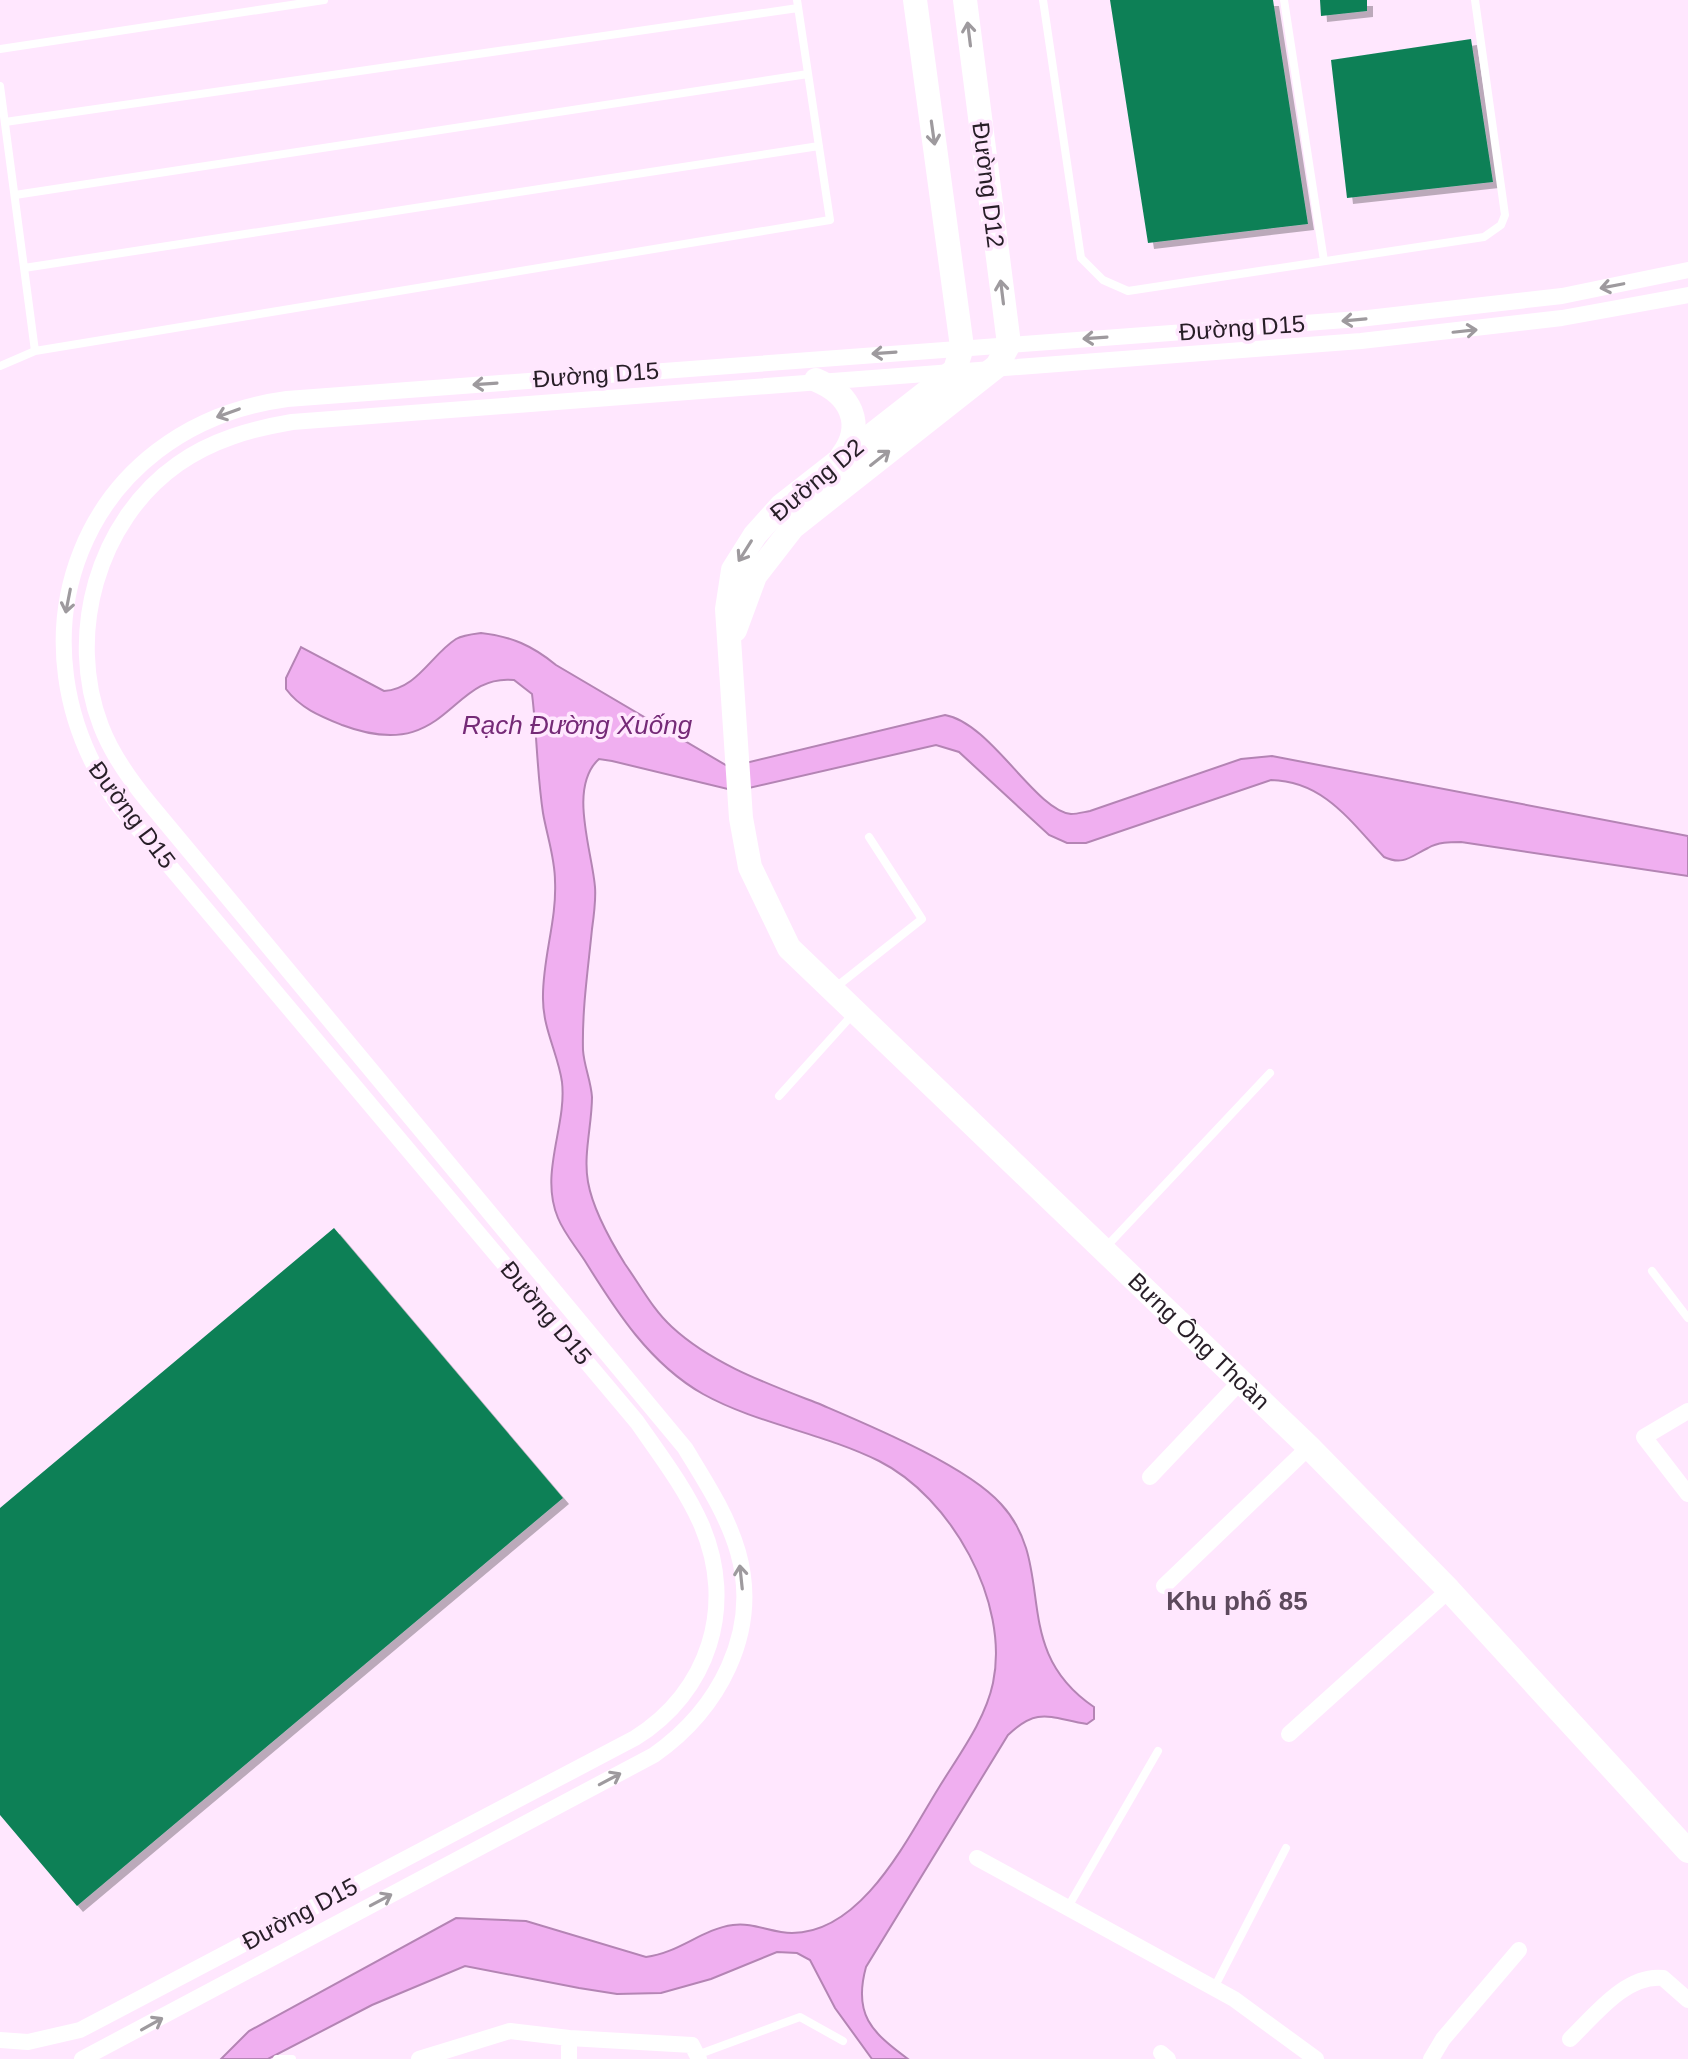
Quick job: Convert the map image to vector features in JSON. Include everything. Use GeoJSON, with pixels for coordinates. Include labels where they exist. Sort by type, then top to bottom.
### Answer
{"type":"FeatureCollection","features":[{"type":"Feature","properties":{"kind":"street","name":"Đường D12"},"geometry":{"type":"LineString","coordinates":[[915,0],[958,358]]}},
{"type":"Feature","properties":{"kind":"street","name":"Đường D12"},"geometry":{"type":"LineString","coordinates":[[965,0],[1009,344]]}},
{"type":"Feature","properties":{"kind":"street","name":"Đường D15"},"geometry":{"type":"LineString","coordinates":[[82,2059],[654,1755],[676,1740],[711,1702],[725,1678],[735,1653],[743,1604],[734,1541],[718,1502],[685,1448],[130,779],[100,725],[87,670],[89,612],[94,588],[114,538],[143,497],[178,464],[204,448],[261,427],[292,422],[816,380],[958,358],[1009,344],[1477,308],[1562,296],[1688,270]]}},
{"type":"Feature","properties":{"kind":"street","name":"Đường D15"},"geometry":{"type":"LineString","coordinates":[[0,2040],[54,2039],[80,2030],[657,1725],[691,1686],[713,1635],[718,1607],[717,1579],[702,1526],[646,1435],[102,782],[82,745],[69,706],[63,637],[74,573],[109,500],[144,462],[188,430],[261,402],[958,358],[997,366],[1361,341],[1486,329],[1688,295]]}},
{"type":"Feature","properties":{"kind":"street"},"geometry":{"type":"LineString","coordinates":[[997,366],[1009,344]]}},
{"type":"Feature","properties":{"kind":"street","name":"Đường D2"},"geometry":{"type":"LineString","coordinates":[[741,818],[731,699],[729,587],[743,551],[781,506],[958,358]]}},
{"type":"Feature","properties":{"kind":"street","name":"Đường D2"},"geometry":{"type":"LineString","coordinates":[[730,644],[746,596],[777,543],[997,366]]}},
{"type":"Feature","properties":{"kind":"street"},"geometry":{"type":"LineString","coordinates":[[816,380],[839,392],[853,414],[854,437],[837,462]]}},
{"type":"Feature","properties":{"kind":"street","name":"Bưng Ông Thoàn"},"geometry":{"type":"LineString","coordinates":[[741,818],[750,867],[789,948],[1309,1447],[1449,1590],[1688,1851]]}},
{"type":"Feature","properties":{"kind":"street"},"geometry":{"type":"LineString","coordinates":[[273,986],[291,970]]}},
{"type":"Feature","properties":{"kind":"street"},"geometry":{"type":"LineString","coordinates":[[1150,1477],[1241,1381]]}},
{"type":"Feature","properties":{"kind":"street"},"geometry":{"type":"LineString","coordinates":[[1688,1411],[1644,1437],[1688,1494]]}},
{"type":"Feature","properties":{"kind":"street"},"geometry":{"type":"LineString","coordinates":[[1164,1586],[1309,1447]]}},
{"type":"Feature","properties":{"kind":"street"},"geometry":{"type":"LineString","coordinates":[[1289,1734],[1449,1590]]}},
{"type":"Feature","properties":{"kind":"street"},"geometry":{"type":"LineString","coordinates":[[977,1858],[1214,1988],[1316,2059]]}},
{"type":"Feature","properties":{"kind":"street"},"geometry":{"type":"LineString","coordinates":[[1431,2059],[1443,2039],[1519,1950]]}},
{"type":"Feature","properties":{"kind":"street"},"geometry":{"type":"LineString","coordinates":[[208,1963],[219,1986]]}},
{"type":"Feature","properties":{"kind":"street"},"geometry":{"type":"LineString","coordinates":[[1570,2039],[1612,1999],[1638,1981],[1663,1978],[1688,2000]]}},
{"type":"Feature","properties":{"kind":"street"},"geometry":{"type":"LineString","coordinates":[[419,2059],[510,2031],[569,2038],[692,2045],[698,2057]]}},
{"type":"Feature","properties":{"kind":"street"},"geometry":{"type":"LineString","coordinates":[[569,2038],[569,2059]]}},
{"type":"Feature","properties":{"kind":"lane"},"geometry":{"type":"LineString","coordinates":[[0,49],[324,0]]}},
{"type":"Feature","properties":{"kind":"lane"},"geometry":{"type":"LineString","coordinates":[[1043,0],[1081,258],[1092,272],[1128,291],[1484,237],[1501,225],[1505,215],[1475,0]]}},
{"type":"Feature","properties":{"kind":"lane"},"geometry":{"type":"LineString","coordinates":[[1284,0],[1324,261]]}},
{"type":"Feature","properties":{"kind":"lane"},"geometry":{"type":"LineString","coordinates":[[0,366],[35,351],[830,220],[798,4],[5,122]]}},
{"type":"Feature","properties":{"kind":"lane"},"geometry":{"type":"LineString","coordinates":[[15,195],[808,74]]}},
{"type":"Feature","properties":{"kind":"lane"},"geometry":{"type":"LineString","coordinates":[[0,86],[35,351]]}},
{"type":"Feature","properties":{"kind":"lane"},"geometry":{"type":"LineString","coordinates":[[24,268],[819,146]]}},
{"type":"Feature","properties":{"kind":"lane"},"geometry":{"type":"LineString","coordinates":[[834,988],[922,919],[869,837]]}},
{"type":"Feature","properties":{"kind":"lane"},"geometry":{"type":"LineString","coordinates":[[779,1096],[857,1010]]}},
{"type":"Feature","properties":{"kind":"lane"},"geometry":{"type":"LineString","coordinates":[[1104,1249],[1270,1073]]}},
{"type":"Feature","properties":{"kind":"lane"},"geometry":{"type":"LineString","coordinates":[[1652,1271],[1688,1318]]}},
{"type":"Feature","properties":{"kind":"lane"},"geometry":{"type":"LineString","coordinates":[[1068,1908],[1158,1751]]}},
{"type":"Feature","properties":{"kind":"lane"},"geometry":{"type":"LineString","coordinates":[[1214,1988],[1286,1848]]}},
{"type":"Feature","properties":{"kind":"lane"},"geometry":{"type":"LineString","coordinates":[[698,2057],[800,2017],[843,2041]]}},
{"type":"Feature","properties":{"kind":"lane"},"geometry":{"type":"LineString","coordinates":[[277,2059],[292,2059]]}},
{"type":"Feature","properties":{"kind":"water","name":"Rạch Đường Xuống"},"geometry":{"type":"Polygon","coordinates":[[[481,633],[512,639],[530,647],[729,767],[945,715],[962,721],[979,733],[1043,798],[1057,809],[1071,814],[1090,811],[1241,759],[1272,756],[1688,836],[1688,876],[1461,842],[1436,845],[1397,861],[1384,857],[1348,818],[1321,796],[1290,782],[1271,780],[1086,843],[1067,843],[1049,835],[959,752],[936,745],[736,791],[599,759],[590,771],[583,802],[595,887],[583,1035],[592,1097],[587,1172],[594,1203],[608,1235],[659,1313],[688,1340],[743,1373],[917,1448],[966,1475],[1001,1504],[1018,1528],[1028,1554],[1042,1633],[1051,1659],[1067,1684],[1094,1707],[1094,1719],[1087,1724],[1054,1717],[1036,1717],[1008,1735],[866,1967],[862,1997],[868,2020],[884,2040],[908,2059],[872,2059],[835,2008],[810,1960],[797,1953],[777,1952],[711,1979],[661,1993],[617,1994],[465,1966],[372,2005],[268,2059],[221,2059],[249,2031],[456,1918],[526,1921],[646,1957],[669,1951],[722,1927],[748,1925],[792,1933],[817,1929],[840,1918],[861,1901],[897,1857],[970,1738],[984,1711],[993,1683],[996,1652],[992,1619],[983,1587],[969,1555],[930,1499],[905,1478],[858,1451],[745,1413],[684,1382],[636,1335],[609,1299],[558,1218],[551,1184],[561,1115],[562,1082],[545,1021],[543,999],[554,911],[555,872],[541,798],[532,694],[514,680],[492,682],[475,690],[426,726],[404,734],[377,734],[318,715],[286,689],[286,678],[301,647],[384,691],[396,689],[415,678],[456,639],[481,633]]]}},
{"type":"Feature","properties":{"kind":"building"},"geometry":{"type":"Polygon","coordinates":[[[1110,0],[1273,0],[1308,224],[1148,243],[1110,0]]]}},
{"type":"Feature","properties":{"kind":"building"},"geometry":{"type":"Polygon","coordinates":[[[1320,0],[1367,0],[1367,11],[1321,16],[1320,0]]]}},
{"type":"Feature","properties":{"kind":"building"},"geometry":{"type":"Polygon","coordinates":[[[1471,39],[1493,182],[1347,198],[1331,60],[1471,39]]]}},
{"type":"Feature","properties":{"kind":"building"},"geometry":{"type":"Polygon","coordinates":[[[334,1228],[563,1498],[77,1906],[0,1815],[0,1508],[334,1228]]]}},
{"type":"Feature","properties":{"kind":"district","name":"Khu phố 85"},"geometry":{"type":"Point","coordinates":[1237,1601]}}]}
